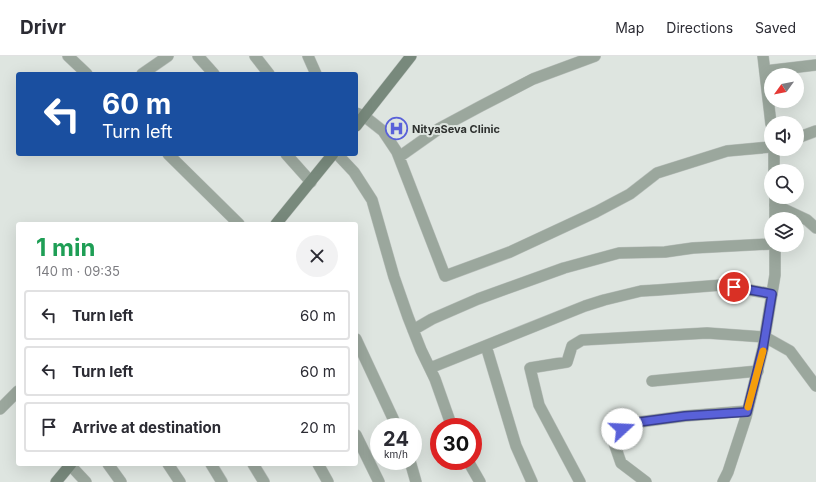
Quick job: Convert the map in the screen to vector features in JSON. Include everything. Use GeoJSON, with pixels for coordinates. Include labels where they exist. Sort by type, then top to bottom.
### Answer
{"type":"FeatureCollection","features":[{"type":"Feature","properties":{"kind":"main road"},"geometry":{"type":"LineString","coordinates":[[360,114],[411,56]]}},
{"type":"Feature","properties":{"kind":"main road"},"geometry":{"type":"LineString","coordinates":[[278,222],[331,156]]}},
{"type":"Feature","properties":{"kind":"main road"},"geometry":{"type":"LineString","coordinates":[[56,482],[69,466]]}},
{"type":"Feature","properties":{"kind":"street"},"geometry":{"type":"LineString","coordinates":[[68,56],[85,72]]}},
{"type":"Feature","properties":{"kind":"street"},"geometry":{"type":"LineString","coordinates":[[145,72],[168,56]]}},
{"type":"Feature","properties":{"kind":"street"},"geometry":{"type":"LineString","coordinates":[[198,56],[212,72]]}},
{"type":"Feature","properties":{"kind":"street"},"geometry":{"type":"LineString","coordinates":[[255,56],[267,72]]}},
{"type":"Feature","properties":{"kind":"street"},"geometry":{"type":"LineString","coordinates":[[308,56],[315,72]]}},
{"type":"Feature","properties":{"kind":"street"},"geometry":{"type":"LineString","coordinates":[[399,157],[440,128],[533,79],[595,56]]}},
{"type":"Feature","properties":{"kind":"street"},"geometry":{"type":"LineString","coordinates":[[763,56],[765,68]]}},
{"type":"Feature","properties":{"kind":"street"},"geometry":{"type":"LineString","coordinates":[[790,68],[816,65]]}},
{"type":"Feature","properties":{"kind":"street"},"geometry":{"type":"LineString","coordinates":[[360,114],[383,131],[399,157],[444,276],[510,252],[596,212],[630,194],[657,173],[727,151],[764,148]]}},
{"type":"Feature","properties":{"kind":"street"},"geometry":{"type":"LineString","coordinates":[[804,135],[816,131]]}},
{"type":"Feature","properties":{"kind":"street"},"geometry":{"type":"LineString","coordinates":[[170,156],[237,222]]}},
{"type":"Feature","properties":{"kind":"street"},"geometry":{"type":"LineString","coordinates":[[288,156],[311,182]]}},
{"type":"Feature","properties":{"kind":"street"},"geometry":{"type":"LineString","coordinates":[[338,156],[354,172],[372,200],[394,277],[413,330],[436,379],[449,418]]}},
{"type":"Feature","properties":{"kind":"street"},"geometry":{"type":"LineString","coordinates":[[780,204],[807,220],[816,228]]}},
{"type":"Feature","properties":{"kind":"street"},"geometry":{"type":"LineString","coordinates":[[413,330],[432,319],[478,299],[564,268],[619,253],[665,252],[693,248],[764,244]]}},
{"type":"Feature","properties":{"kind":"street"},"geometry":{"type":"LineString","coordinates":[[722,482],[728,472],[758,371],[775,275],[775,252]]}},
{"type":"Feature","properties":{"kind":"street"},"geometry":{"type":"LineString","coordinates":[[430,368],[604,300],[641,292],[722,285],[772,294]]}},
{"type":"Feature","properties":{"kind":"street"},"geometry":{"type":"LineString","coordinates":[[580,482],[539,405],[530,368],[567,362],[572,346],[582,340],[707,333],[765,337],[790,351],[816,386]]}},
{"type":"Feature","properties":{"kind":"street"},"geometry":{"type":"LineString","coordinates":[[358,343],[393,418]]}},
{"type":"Feature","properties":{"kind":"street"},"geometry":{"type":"LineString","coordinates":[[486,346],[516,446],[532,482]]}},
{"type":"Feature","properties":{"kind":"street"},"geometry":{"type":"LineString","coordinates":[[652,381],[758,371]]}},
{"type":"Feature","properties":{"kind":"street"},"geometry":{"type":"LineString","coordinates":[[0,409],[16,393]]}},
{"type":"Feature","properties":{"kind":"street"},"geometry":{"type":"LineString","coordinates":[[646,482],[621,463],[611,434],[632,423],[685,416],[747,412]]}},
{"type":"Feature","properties":{"kind":"street"},"geometry":{"type":"LineString","coordinates":[[358,439],[379,482]]}},
{"type":"Feature","properties":{"kind":"street"},"geometry":{"type":"LineString","coordinates":[[71,466],[86,482]]}},
{"type":"Feature","properties":{"kind":"street"},"geometry":{"type":"LineString","coordinates":[[109,466],[121,482]]}},
{"type":"Feature","properties":{"kind":"street"},"geometry":{"type":"LineString","coordinates":[[169,466],[180,482]]}},
{"type":"Feature","properties":{"kind":"street"},"geometry":{"type":"LineString","coordinates":[[212,466],[222,482]]}},
{"type":"Feature","properties":{"kind":"street"},"geometry":{"type":"LineString","coordinates":[[254,466],[264,482]]}},
{"type":"Feature","properties":{"kind":"street"},"geometry":{"type":"LineString","coordinates":[[319,466],[328,482]]}},
{"type":"Feature","properties":{"kind":"street"},"geometry":{"type":"LineString","coordinates":[[413,470],[416,482]]}},
{"type":"Feature","properties":{"kind":"street"},"geometry":{"type":"LineString","coordinates":[[473,470],[480,482]]}},
{"type":"Feature","properties":{"kind":"slow traffic"},"geometry":{"type":"LineString","coordinates":[[748,407],[763,351]]}},
{"type":"Feature","properties":{"kind":"place","name":"NityaSeva Clinic"},"geometry":{"type":"Point","coordinates":[396,129]}},
{"type":"Feature","properties":{"kind":"route"},"geometry":{"type":"LineString","coordinates":[[622,429],[632,423],[685,416],[747,412],[763,348],[772,294],[734,287]]}}]}
